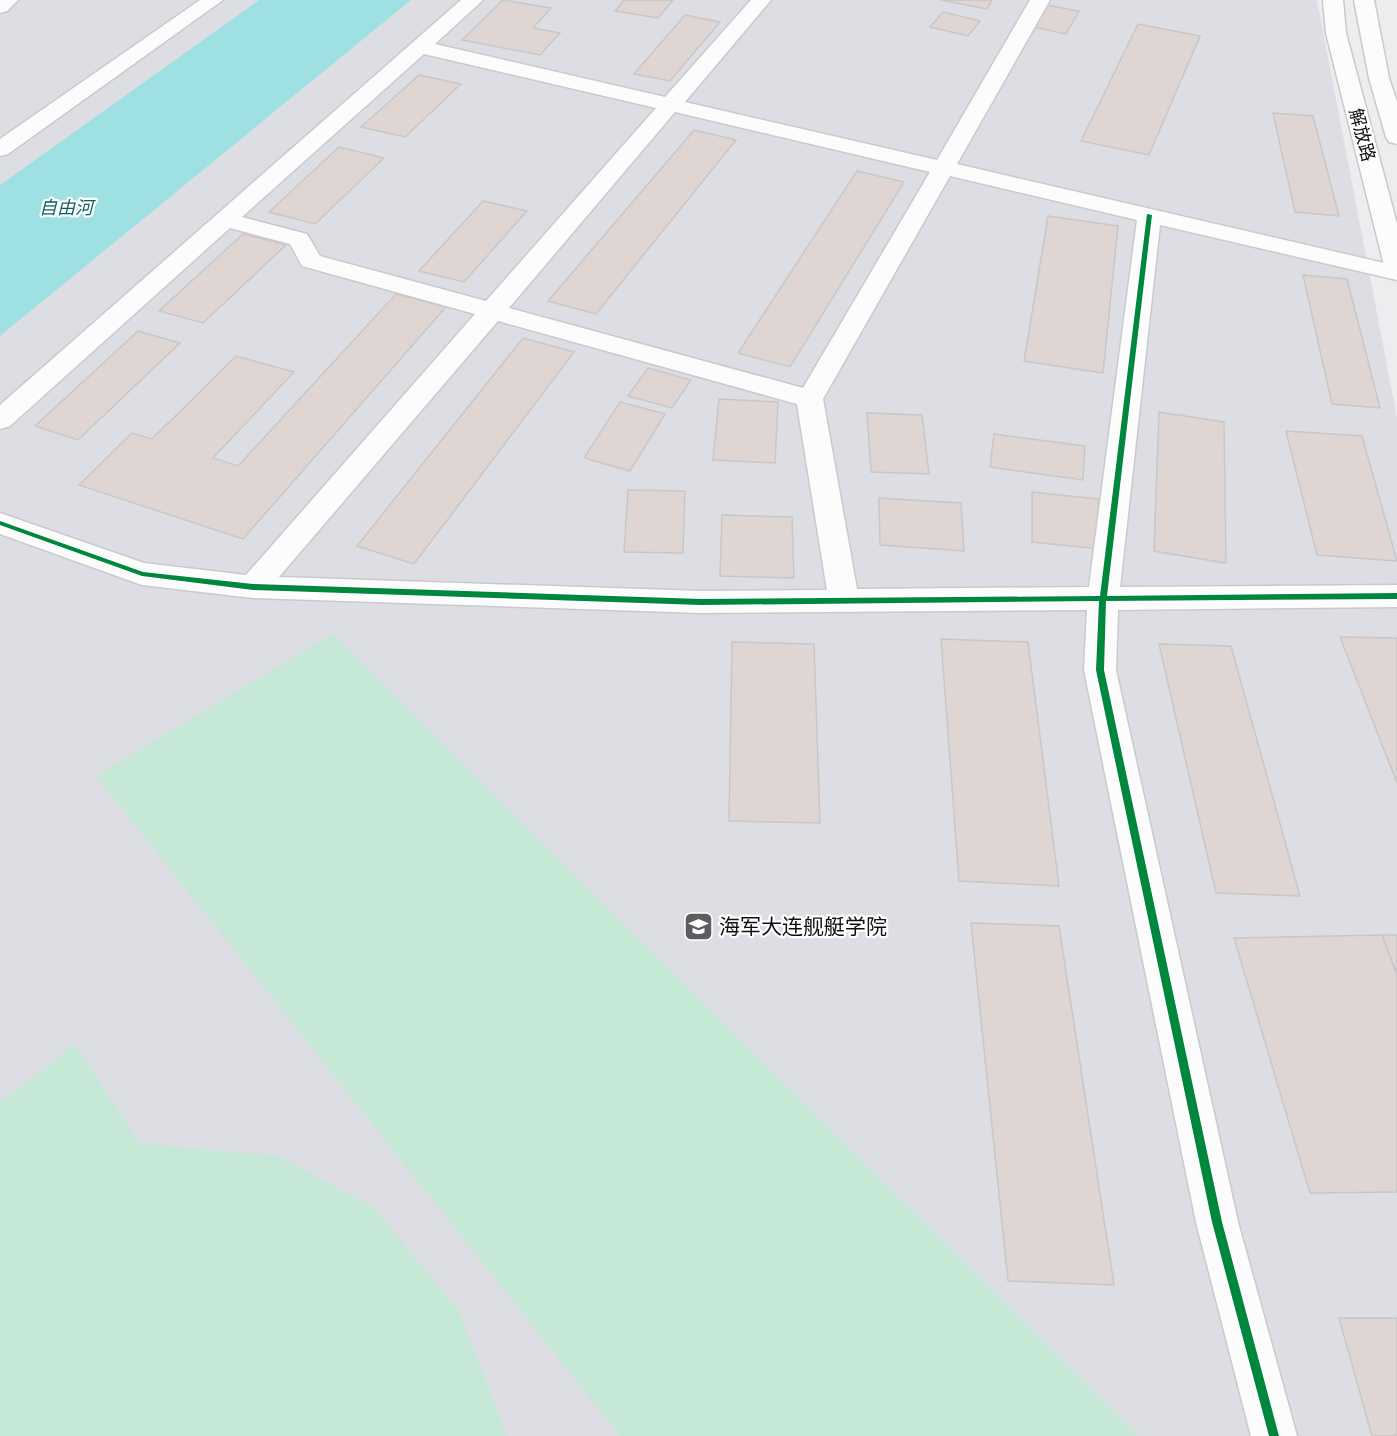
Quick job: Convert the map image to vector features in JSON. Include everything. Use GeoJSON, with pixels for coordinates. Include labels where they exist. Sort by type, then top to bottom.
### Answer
{"type":"FeatureCollection","features":[{"type":"Feature","properties":{"kind":"street"},"geometry":{"type":"LineString","coordinates":[[0,7],[8,0]]}},
{"type":"Feature","properties":{"kind":"street"},"geometry":{"type":"LineString","coordinates":[[0,149],[213,0]]}},
{"type":"Feature","properties":{"kind":"street"},"geometry":{"type":"LineString","coordinates":[[0,420],[473,0]]}},
{"type":"Feature","properties":{"kind":"street"},"geometry":{"type":"LineString","coordinates":[[253,586],[760,0]]}},
{"type":"Feature","properties":{"kind":"street"},"geometry":{"type":"LineString","coordinates":[[844,601],[810,399],[1040,0]]}},
{"type":"Feature","properties":{"kind":"street","name":"解放路"},"geometry":{"type":"LineString","coordinates":[[1333,0],[1336,33],[1397,271]]}},
{"type":"Feature","properties":{"kind":"street","name":"解放路"},"geometry":{"type":"LineString","coordinates":[[1364,0],[1379,78],[1397,137]]}},
{"type":"Feature","properties":{"kind":"street"},"geometry":{"type":"LineString","coordinates":[[420,47],[1397,271]]}},
{"type":"Feature","properties":{"kind":"street"},"geometry":{"type":"LineString","coordinates":[[1149,215],[1103,598],[1100,670],[1217,1222],[1274,1436]]}},
{"type":"Feature","properties":{"kind":"street"},"geometry":{"type":"LineString","coordinates":[[225,220],[298,239],[311,261],[810,399]]}},
{"type":"Feature","properties":{"kind":"street"},"geometry":{"type":"LineString","coordinates":[[0,523],[142,574],[253,586],[701,602],[1397,596]]}},
{"type":"Feature","properties":{"kind":"shaded area","name":"海军大连舰艇学院"},"geometry":{"type":"Polygon","coordinates":[[[0,0],[1317,0],[1397,418],[1397,1436],[0,1436],[0,0]]]}},
{"type":"Feature","properties":{"kind":"green space"},"geometry":{"type":"Polygon","coordinates":[[[332,634],[1139,1436],[620,1436],[96,776],[332,634]]]}},
{"type":"Feature","properties":{"kind":"green space"},"geometry":{"type":"Polygon","coordinates":[[[75,1045],[140,1144],[279,1156],[375,1208],[459,1311],[507,1436],[0,1436],[0,1102],[75,1045]]]}},
{"type":"Feature","properties":{"kind":"water","name":"自由河"},"geometry":{"type":"Polygon","coordinates":[[[259,0],[411,0],[0,336],[0,185],[259,0]]]}},
{"type":"Feature","properties":{"kind":"building"},"geometry":{"type":"Polygon","coordinates":[[[503,0],[551,8],[533,28],[560,33],[540,55],[462,40],[503,0]]]}},
{"type":"Feature","properties":{"kind":"building"},"geometry":{"type":"Polygon","coordinates":[[[624,0],[673,0],[658,18],[615,11],[624,0]]]}},
{"type":"Feature","properties":{"kind":"building"},"geometry":{"type":"Polygon","coordinates":[[[940,0],[992,0],[987,9],[940,0]]]}},
{"type":"Feature","properties":{"kind":"building"},"geometry":{"type":"Polygon","coordinates":[[[1046,5],[1079,11],[1066,34],[1033,27],[1046,5]]]}},
{"type":"Feature","properties":{"kind":"building"},"geometry":{"type":"Polygon","coordinates":[[[943,12],[980,21],[968,36],[930,27],[943,12]]]}},
{"type":"Feature","properties":{"kind":"building"},"geometry":{"type":"Polygon","coordinates":[[[685,15],[720,22],[670,81],[634,74],[685,15]]]}},
{"type":"Feature","properties":{"kind":"building"},"geometry":{"type":"Polygon","coordinates":[[[1138,24],[1200,36],[1149,155],[1081,141],[1138,24]]]}},
{"type":"Feature","properties":{"kind":"building"},"geometry":{"type":"Polygon","coordinates":[[[419,75],[461,84],[405,137],[361,127],[419,75]]]}},
{"type":"Feature","properties":{"kind":"building"},"geometry":{"type":"Polygon","coordinates":[[[1273,113],[1313,116],[1339,216],[1295,212],[1273,113]]]}},
{"type":"Feature","properties":{"kind":"building"},"geometry":{"type":"Polygon","coordinates":[[[694,130],[736,140],[596,314],[548,301],[694,130]]]}},
{"type":"Feature","properties":{"kind":"building"},"geometry":{"type":"Polygon","coordinates":[[[339,147],[384,158],[315,224],[269,212],[339,147]]]}},
{"type":"Feature","properties":{"kind":"building"},"geometry":{"type":"Polygon","coordinates":[[[857,171],[904,182],[790,367],[738,353],[857,171]]]}},
{"type":"Feature","properties":{"kind":"building"},"geometry":{"type":"Polygon","coordinates":[[[483,201],[527,211],[464,282],[419,271],[483,201]]]}},
{"type":"Feature","properties":{"kind":"building"},"geometry":{"type":"Polygon","coordinates":[[[1048,216],[1118,226],[1103,373],[1024,361],[1048,216]]]}},
{"type":"Feature","properties":{"kind":"building"},"geometry":{"type":"Polygon","coordinates":[[[243,234],[286,245],[203,323],[159,311],[243,234]]]}},
{"type":"Feature","properties":{"kind":"building"},"geometry":{"type":"Polygon","coordinates":[[[1303,275],[1347,279],[1380,408],[1332,404],[1303,275]]]}},
{"type":"Feature","properties":{"kind":"building"},"geometry":{"type":"Polygon","coordinates":[[[396,294],[446,307],[243,539],[79,485],[132,433],[152,439],[236,356],[294,372],[213,458],[238,466],[396,294]]]}},
{"type":"Feature","properties":{"kind":"building"},"geometry":{"type":"Polygon","coordinates":[[[138,331],[180,343],[78,440],[35,426],[138,331]]]}},
{"type":"Feature","properties":{"kind":"building"},"geometry":{"type":"Polygon","coordinates":[[[523,338],[574,352],[414,564],[357,546],[523,338]]]}},
{"type":"Feature","properties":{"kind":"building"},"geometry":{"type":"Polygon","coordinates":[[[648,368],[691,380],[672,408],[628,396],[648,368]]]}},
{"type":"Feature","properties":{"kind":"building"},"geometry":{"type":"Polygon","coordinates":[[[719,399],[778,402],[775,463],[713,460],[719,399]]]}},
{"type":"Feature","properties":{"kind":"building"},"geometry":{"type":"Polygon","coordinates":[[[620,402],[665,414],[630,471],[584,458],[620,402]]]}},
{"type":"Feature","properties":{"kind":"building"},"geometry":{"type":"Polygon","coordinates":[[[1159,412],[1224,422],[1226,563],[1154,551],[1159,412]]]}},
{"type":"Feature","properties":{"kind":"building"},"geometry":{"type":"Polygon","coordinates":[[[867,413],[922,415],[929,474],[871,472],[867,413]]]}},
{"type":"Feature","properties":{"kind":"building"},"geometry":{"type":"Polygon","coordinates":[[[1286,431],[1362,436],[1397,561],[1317,555],[1286,431]]]}},
{"type":"Feature","properties":{"kind":"building"},"geometry":{"type":"Polygon","coordinates":[[[994,434],[1085,446],[1083,480],[990,467],[994,434]]]}},
{"type":"Feature","properties":{"kind":"building"},"geometry":{"type":"Polygon","coordinates":[[[628,490],[685,491],[683,553],[624,552],[628,490]]]}},
{"type":"Feature","properties":{"kind":"building"},"geometry":{"type":"Polygon","coordinates":[[[1032,492],[1098,499],[1100,549],[1032,542],[1032,492]]]}},
{"type":"Feature","properties":{"kind":"building"},"geometry":{"type":"Polygon","coordinates":[[[879,498],[961,503],[964,551],[880,545],[879,498]]]}},
{"type":"Feature","properties":{"kind":"building"},"geometry":{"type":"Polygon","coordinates":[[[722,515],[792,517],[794,578],[720,576],[722,515]]]}},
{"type":"Feature","properties":{"kind":"building"},"geometry":{"type":"Polygon","coordinates":[[[1340,637],[1397,638],[1397,783],[1340,637]]]}},
{"type":"Feature","properties":{"kind":"building"},"geometry":{"type":"Polygon","coordinates":[[[941,639],[1028,642],[1059,886],[959,881],[941,639]]]}},
{"type":"Feature","properties":{"kind":"building"},"geometry":{"type":"Polygon","coordinates":[[[732,642],[814,644],[820,823],[729,821],[732,642]]]}},
{"type":"Feature","properties":{"kind":"building"},"geometry":{"type":"Polygon","coordinates":[[[1159,644],[1231,646],[1300,896],[1216,893],[1159,644]]]}},
{"type":"Feature","properties":{"kind":"building"},"geometry":{"type":"Polygon","coordinates":[[[971,923],[1059,926],[1114,1285],[1008,1281],[971,923]]]}},
{"type":"Feature","properties":{"kind":"building"},"geometry":{"type":"Polygon","coordinates":[[[1382,935],[1397,975],[1397,1192],[1310,1193],[1234,938],[1382,935]]]}},
{"type":"Feature","properties":{"kind":"building"},"geometry":{"type":"Polygon","coordinates":[[[1382,935],[1397,935],[1397,975],[1382,935]]]}},
{"type":"Feature","properties":{"kind":"building"},"geometry":{"type":"Polygon","coordinates":[[[1339,1318],[1397,1318],[1397,1436],[1372,1436],[1339,1318]]]}},
{"type":"Feature","properties":{"kind":"cycle path"},"geometry":{"type":"LineString","coordinates":[[1149,215],[1103,598],[1100,670],[1217,1222],[1274,1436]]}},
{"type":"Feature","properties":{"kind":"cycle path"},"geometry":{"type":"LineString","coordinates":[[0,523],[142,574],[253,587],[701,602],[1397,596]]}},
{"type":"Feature","properties":{"kind":"place","name":"海军大连舰艇学院"},"geometry":{"type":"Point","coordinates":[698,927]}}]}
